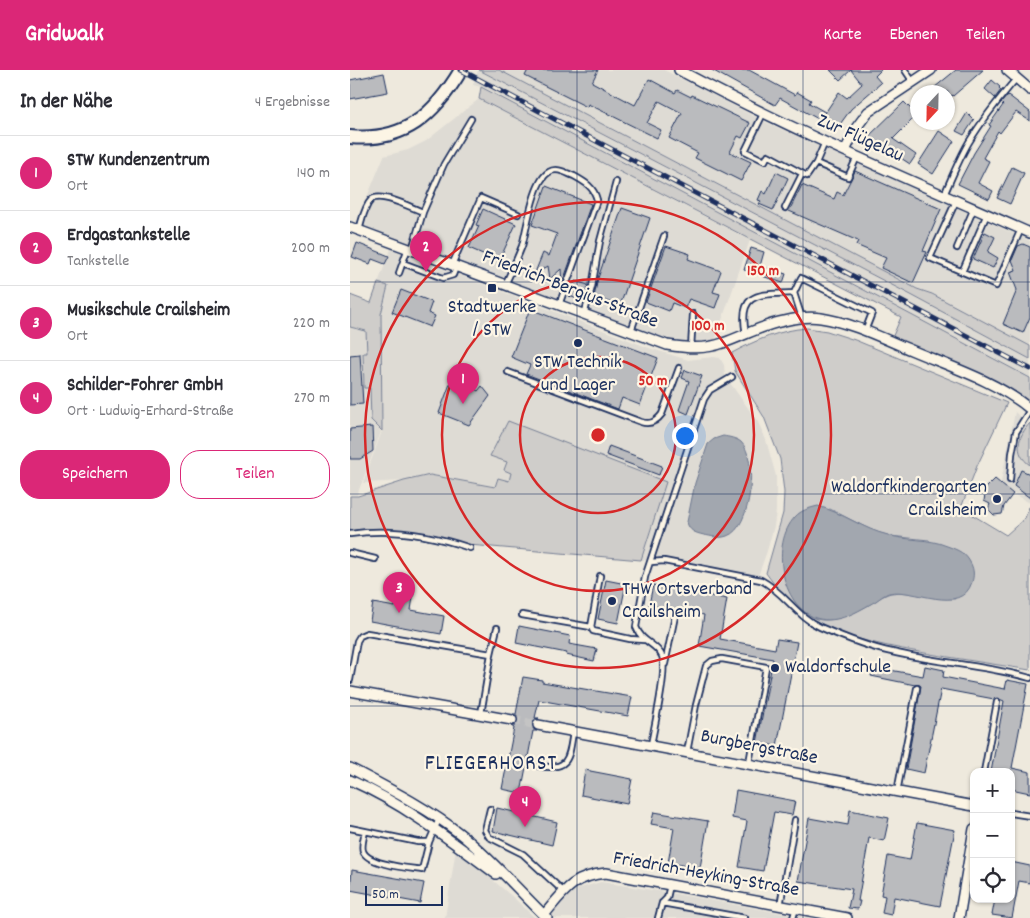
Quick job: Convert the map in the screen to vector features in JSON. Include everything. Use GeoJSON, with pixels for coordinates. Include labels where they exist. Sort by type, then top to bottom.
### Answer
{"type":"FeatureCollection","features":[{"type":"Feature","properties":{"kind":"main road"},"geometry":{"type":"LineString","coordinates":[[350,137],[363,138],[389,134],[415,124],[441,100],[461,70]]}},
{"type":"Feature","properties":{"kind":"street","name":"Zur Flügelau"},"geometry":{"type":"LineString","coordinates":[[679,70],[763,114],[1026,231]]}},
{"type":"Feature","properties":{"kind":"street"},"geometry":{"type":"LineString","coordinates":[[845,151],[856,128],[868,112],[931,70]]}},
{"type":"Feature","properties":{"kind":"street"},"geometry":{"type":"LineString","coordinates":[[1007,70],[1016,80],[1030,90]]}},
{"type":"Feature","properties":{"kind":"street","name":"Friedrich-Bergius-Straße"},"geometry":{"type":"LineString","coordinates":[[354,228],[667,345],[705,348],[722,344],[766,325],[802,318],[820,318],[840,323],[865,331],[982,380],[1014,397],[1030,409]]}},
{"type":"Feature","properties":{"kind":"street"},"geometry":{"type":"LineString","coordinates":[[350,691],[512,720]]}},
{"type":"Feature","properties":{"kind":"street","name":"Burgbergstraße"},"geometry":{"type":"LineString","coordinates":[[538,725],[970,805]]}},
{"type":"Feature","properties":{"kind":"street"},"geometry":{"type":"LineString","coordinates":[[350,768],[418,805],[436,823],[514,887],[545,916]]}},
{"type":"Feature","properties":{"kind":"street"},"geometry":{"type":"LineString","coordinates":[[350,780],[436,823]]}},
{"type":"Feature","properties":{"kind":"street"},"geometry":{"type":"LineString","coordinates":[[960,918],[970,854]]}},
{"type":"Feature","properties":{"kind":"street","name":"Friedrich-Heyking-Straße"},"geometry":{"type":"LineString","coordinates":[[545,916],[564,892],[582,878],[591,874],[606,873],[848,918]]}},
{"type":"Feature","properties":{"kind":"lane"},"geometry":{"type":"LineString","coordinates":[[905,70],[912,82]]}},
{"type":"Feature","properties":{"kind":"lane"},"geometry":{"type":"LineString","coordinates":[[944,195],[969,142],[993,107],[1016,80]]}},
{"type":"Feature","properties":{"kind":"lane"},"geometry":{"type":"LineString","coordinates":[[763,114],[745,150],[765,162],[768,155],[807,176],[816,163],[825,142]]}},
{"type":"Feature","properties":{"kind":"lane"},"geometry":{"type":"LineString","coordinates":[[399,274],[444,164],[471,118]]}},
{"type":"Feature","properties":{"kind":"lane"},"geometry":{"type":"LineString","coordinates":[[816,163],[848,177],[857,157]]}},
{"type":"Feature","properties":{"kind":"lane"},"geometry":{"type":"LineString","coordinates":[[505,285],[521,248],[529,213],[542,178],[552,170],[559,170],[584,181],[593,189],[597,200],[559,305]]}},
{"type":"Feature","properties":{"kind":"lane"},"geometry":{"type":"LineString","coordinates":[[785,208],[802,174]]}},
{"type":"Feature","properties":{"kind":"lane"},"geometry":{"type":"LineString","coordinates":[[584,314],[592,287],[600,241],[616,182]]}},
{"type":"Feature","properties":{"kind":"lane"},"geometry":{"type":"LineString","coordinates":[[354,228],[372,198],[378,196],[423,212]]}},
{"type":"Feature","properties":{"kind":"lane"},"geometry":{"type":"LineString","coordinates":[[403,264],[443,278],[453,275],[454,266],[481,198],[518,214]]}},
{"type":"Feature","properties":{"kind":"lane"},"geometry":{"type":"LineString","coordinates":[[956,200],[930,258],[996,286],[1026,231]]}},
{"type":"Feature","properties":{"kind":"lane"},"geometry":{"type":"LineString","coordinates":[[957,248],[974,208]]}},
{"type":"Feature","properties":{"kind":"lane"},"geometry":{"type":"LineString","coordinates":[[962,272],[987,214]]}},
{"type":"Feature","properties":{"kind":"lane"},"geometry":{"type":"LineString","coordinates":[[630,332],[664,236]]}},
{"type":"Feature","properties":{"kind":"lane"},"geometry":{"type":"LineString","coordinates":[[802,318],[794,293],[800,278],[872,312],[865,331]]}},
{"type":"Feature","properties":{"kind":"lane"},"geometry":{"type":"LineString","coordinates":[[746,334],[744,313],[746,305],[751,299],[760,296],[794,293]]}},
{"type":"Feature","properties":{"kind":"lane"},"geometry":{"type":"LineString","coordinates":[[691,348],[693,314]]}},
{"type":"Feature","properties":{"kind":"lane"},"geometry":{"type":"LineString","coordinates":[[508,372],[645,424],[659,419],[680,368]]}},
{"type":"Feature","properties":{"kind":"lane"},"geometry":{"type":"LineString","coordinates":[[665,665],[658,650],[644,640],[636,627],[645,577],[704,399],[710,390],[732,377]]}},
{"type":"Feature","properties":{"kind":"lane"},"geometry":{"type":"LineString","coordinates":[[1010,480],[1016,432],[1030,409]]}},
{"type":"Feature","properties":{"kind":"lane"},"geometry":{"type":"LineString","coordinates":[[350,534],[369,531],[396,532],[452,542],[470,548]]}},
{"type":"Feature","properties":{"kind":"lane"},"geometry":{"type":"LineString","coordinates":[[350,553],[374,559]]}},
{"type":"Feature","properties":{"kind":"lane"},"geometry":{"type":"LineString","coordinates":[[651,562],[664,561],[762,580],[770,585],[804,618],[818,626],[865,645],[892,652],[1030,678]]}},
{"type":"Feature","properties":{"kind":"lane"},"geometry":{"type":"LineString","coordinates":[[600,576],[591,627],[593,631],[644,640]]}},
{"type":"Feature","properties":{"kind":"lane"},"geometry":{"type":"LineString","coordinates":[[522,615],[591,627]]}},
{"type":"Feature","properties":{"kind":"lane"},"geometry":{"type":"LineString","coordinates":[[651,745],[675,616]]}},
{"type":"Feature","properties":{"kind":"lane"},"geometry":{"type":"LineString","coordinates":[[481,714],[497,628]]}},
{"type":"Feature","properties":{"kind":"lane"},"geometry":{"type":"LineString","coordinates":[[350,680],[357,641],[360,636],[367,633],[491,654]]}},
{"type":"Feature","properties":{"kind":"lane"},"geometry":{"type":"LineString","coordinates":[[687,752],[706,666],[712,661],[722,659],[766,667],[749,764]]}},
{"type":"Feature","properties":{"kind":"lane"},"geometry":{"type":"LineString","coordinates":[[897,792],[917,688]]}},
{"type":"Feature","properties":{"kind":"lane"},"geometry":{"type":"LineString","coordinates":[[985,768],[998,702]]}},
{"type":"Feature","properties":{"kind":"lane"},"geometry":{"type":"LineString","coordinates":[[538,766],[555,768],[563,764],[569,752],[573,732]]}},
{"type":"Feature","properties":{"kind":"lane"},"geometry":{"type":"LineString","coordinates":[[490,809],[486,830],[489,837],[523,854],[564,892]]}},
{"type":"Feature","properties":{"kind":"lane"},"geometry":{"type":"LineString","coordinates":[[1015,813],[1030,816]]}},
{"type":"Feature","properties":{"kind":"lane"},"geometry":{"type":"LineString","coordinates":[[780,906],[796,820]]}},
{"type":"Feature","properties":{"kind":"lane"},"geometry":{"type":"LineString","coordinates":[[365,831],[362,848],[363,852],[370,859],[422,870],[436,823]]}},
{"type":"Feature","properties":{"kind":"lane"},"geometry":{"type":"LineString","coordinates":[[350,828],[418,842],[429,842]]}},
{"type":"Feature","properties":{"kind":"lane"},"geometry":{"type":"LineString","coordinates":[[658,918],[662,903],[667,898],[670,885]]}},
{"type":"Feature","properties":{"kind":"lane"},"geometry":{"type":"LineString","coordinates":[[662,903],[745,918]]}},
{"type":"Feature","properties":{"kind":"lane"},"geometry":{"type":"LineString","coordinates":[[794,918],[796,908]]}},
{"type":"Feature","properties":{"kind":"shaded area"},"geometry":{"type":"Polygon","coordinates":[[[478,70],[913,296],[1030,359],[1030,378],[481,87],[473,85],[478,70]]]}},
{"type":"Feature","properties":{"kind":"shaded area"},"geometry":{"type":"Polygon","coordinates":[[[479,70],[499,70],[917,289],[932,294],[1030,346],[1030,359],[913,296],[479,70]]]}},
{"type":"Feature","properties":{"kind":"shaded area"},"geometry":{"type":"Polygon","coordinates":[[[499,70],[664,70],[763,121],[1030,241],[1030,346],[932,294],[917,289],[499,70]]]}},
{"type":"Feature","properties":{"kind":"shaded area"},"geometry":{"type":"Polygon","coordinates":[[[481,87],[1030,378],[1030,405],[892,338],[901,317],[479,99],[481,87]]]}},
{"type":"Feature","properties":{"kind":"shaded area"},"geometry":{"type":"Polygon","coordinates":[[[479,99],[750,240],[715,340],[704,343],[687,342],[646,333],[356,224],[384,156],[408,150],[426,141],[479,99]]]}},
{"type":"Feature","properties":{"kind":"shaded area"},"geometry":{"type":"Polygon","coordinates":[[[391,249],[649,348],[688,360],[720,358],[724,365],[725,376],[758,422],[766,440],[776,476],[774,526],[757,579],[664,561],[641,560],[654,520],[578,502],[431,475],[404,481],[363,483],[382,431],[381,314],[388,287],[378,283],[391,249]]]}},
{"type":"Feature","properties":{"kind":"shaded area"},"geometry":{"type":"Polygon","coordinates":[[[378,283],[388,286],[381,314],[382,431],[371,420],[370,388],[364,388],[363,353],[367,353],[366,331],[350,327],[350,295],[371,303],[378,283]]]}},
{"type":"Feature","properties":{"kind":"shaded area"},"geometry":{"type":"Polygon","coordinates":[[[350,327],[366,331],[367,353],[363,353],[364,388],[370,388],[371,420],[381,432],[357,495],[350,495],[350,327]]]}},
{"type":"Feature","properties":{"kind":"shaded area"},"geometry":{"type":"Polygon","coordinates":[[[807,328],[827,331],[855,340],[1007,403],[977,466],[961,508],[1006,535],[1025,518],[1030,507],[1030,670],[902,649],[835,631],[800,611],[784,596],[766,573],[783,513],[784,492],[780,459],[764,417],[735,371],[732,353],[768,336],[807,328]],[[830,509],[790,524],[784,540],[784,553],[802,604],[811,616],[826,620],[835,619],[861,609],[891,593],[898,592],[955,599],[929,540],[890,536],[873,531],[830,509]]]}},
{"type":"Feature","properties":{"kind":"shaded area"},"geometry":{"type":"Polygon","coordinates":[[[1015,412],[1030,428],[1030,503],[1000,487],[1015,412]]]}},
{"type":"Feature","properties":{"kind":"shaded area"},"geometry":{"type":"Polygon","coordinates":[[[508,421],[666,482],[641,560],[469,545],[410,531],[365,529],[350,531],[350,496],[358,496],[404,481],[430,475],[495,487],[498,478],[509,481],[511,473],[504,470],[507,462],[490,456],[508,421]]]}},
{"type":"Feature","properties":{"kind":"shaded area"},"geometry":{"type":"Polygon","coordinates":[[[1030,423],[1030,465],[1021,455],[1019,444],[1023,433],[1030,423]]]}},
{"type":"Feature","properties":{"kind":"shaded area"},"geometry":{"type":"Polygon","coordinates":[[[723,436],[741,442],[750,462],[751,477],[747,507],[742,520],[735,530],[727,536],[718,537],[695,532],[689,528],[687,522],[695,483],[708,444],[714,439],[723,436]]]}},
{"type":"Feature","properties":{"kind":"shaded area"},"geometry":{"type":"Polygon","coordinates":[[[818,506],[879,532],[895,537],[940,543],[958,551],[967,557],[973,568],[972,582],[966,592],[958,598],[947,599],[899,592],[889,593],[848,616],[832,620],[816,618],[804,611],[794,601],[787,588],[781,558],[787,529],[795,517],[803,511],[818,506]]]}},
{"type":"Feature","properties":{"kind":"shaded area"},"geometry":{"type":"Polygon","coordinates":[[[456,849],[515,899],[535,918],[445,918],[456,849]]]}},
{"type":"Feature","properties":{"kind":"shaded area"},"geometry":{"type":"Polygon","coordinates":[[[601,882],[808,918],[553,918],[551,916],[573,890],[601,882]]]}},
{"type":"Feature","properties":{"kind":"building"},"geometry":{"type":"Polygon","coordinates":[[[528,70],[598,70],[592,82],[635,105],[649,79],[675,93],[677,90],[691,97],[692,95],[750,123],[742,138],[738,136],[730,152],[751,162],[741,181],[695,158],[698,153],[669,138],[682,113],[659,101],[647,123],[661,130],[657,138],[588,104],[587,107],[525,76],[528,70]]]}},
{"type":"Feature","properties":{"kind":"building"},"geometry":{"type":"Polygon","coordinates":[[[712,70],[749,70],[795,95],[797,92],[811,100],[809,103],[825,112],[820,120],[780,98],[775,105],[712,70]]]}},
{"type":"Feature","properties":{"kind":"building"},"geometry":{"type":"Polygon","coordinates":[[[830,70],[851,70],[840,80],[830,70]]]}},
{"type":"Feature","properties":{"kind":"building"},"geometry":{"type":"Polygon","coordinates":[[[851,70],[881,70],[875,76],[881,83],[851,109],[838,127],[823,116],[839,92],[847,98],[862,84],[851,70]]]}},
{"type":"Feature","properties":{"kind":"building"},"geometry":{"type":"Polygon","coordinates":[[[956,70],[983,70],[955,94],[955,85],[938,85],[956,70]]]}},
{"type":"Feature","properties":{"kind":"building"},"geometry":{"type":"Polygon","coordinates":[[[384,73],[388,92],[350,99],[350,80],[384,73]]]}},
{"type":"Feature","properties":{"kind":"building"},"geometry":{"type":"Polygon","coordinates":[[[992,80],[1001,90],[995,98],[985,89],[992,80]]]}},
{"type":"Feature","properties":{"kind":"building"},"geometry":{"type":"Polygon","coordinates":[[[1008,95],[1030,112],[1030,121],[1016,112],[1000,133],[998,131],[983,158],[989,161],[978,183],[993,191],[989,199],[958,184],[991,126],[989,125],[1003,105],[1001,103],[1008,95]]]}},
{"type":"Feature","properties":{"kind":"building"},"geometry":{"type":"Polygon","coordinates":[[[904,102],[910,108],[910,122],[893,139],[916,155],[910,164],[884,147],[879,152],[866,139],[904,102]]]}},
{"type":"Feature","properties":{"kind":"building"},"geometry":{"type":"Polygon","coordinates":[[[967,113],[974,120],[964,135],[956,131],[967,113]]]}},
{"type":"Feature","properties":{"kind":"building"},"geometry":{"type":"Polygon","coordinates":[[[939,131],[954,141],[933,174],[918,164],[939,131]]]}},
{"type":"Feature","properties":{"kind":"building"},"geometry":{"type":"Polygon","coordinates":[[[1012,167],[1024,173],[1010,204],[997,198],[1012,167]]]}},
{"type":"Feature","properties":{"kind":"building"},"geometry":{"type":"Polygon","coordinates":[[[855,171],[941,209],[923,251],[927,252],[913,283],[881,268],[886,258],[856,245],[858,241],[789,211],[802,185],[834,199],[837,192],[843,195],[855,171]]]}},
{"type":"Feature","properties":{"kind":"building"},"geometry":{"type":"Polygon","coordinates":[[[776,172],[788,178],[773,210],[759,204],[761,201],[758,200],[762,191],[766,194],[776,172]]]}},
{"type":"Feature","properties":{"kind":"building"},"geometry":{"type":"Polygon","coordinates":[[[546,186],[591,204],[562,284],[561,269],[550,279],[548,266],[534,275],[543,253],[549,256],[557,234],[532,225],[546,186]]]}},
{"type":"Feature","properties":{"kind":"building"},"geometry":{"type":"Polygon","coordinates":[[[622,208],[650,218],[620,306],[594,297],[598,278],[622,208]]]}},
{"type":"Feature","properties":{"kind":"building"},"geometry":{"type":"Polygon","coordinates":[[[483,209],[516,224],[499,261],[469,248],[479,226],[476,225],[483,209]]]}},
{"type":"Feature","properties":{"kind":"building"},"geometry":{"type":"Polygon","coordinates":[[[985,232],[995,237],[988,252],[998,258],[993,268],[973,259],[985,232]]]}},
{"type":"Feature","properties":{"kind":"building"},"geometry":{"type":"Polygon","coordinates":[[[357,243],[389,256],[385,264],[372,259],[370,264],[352,257],[357,243]]]}},
{"type":"Feature","properties":{"kind":"building"},"geometry":{"type":"Polygon","coordinates":[[[1023,244],[1030,247],[1030,317],[1023,333],[1003,324],[1017,290],[1010,272],[1016,270],[1012,260],[1018,246],[1023,244]]]}},
{"type":"Feature","properties":{"kind":"building"},"geometry":{"type":"Polygon","coordinates":[[[666,246],[690,254],[688,259],[721,271],[713,292],[720,294],[715,308],[689,299],[685,308],[672,303],[669,311],[646,302],[666,246]]]}},
{"type":"Feature","properties":{"kind":"building"},"geometry":{"type":"Polygon","coordinates":[[[751,248],[764,252],[760,266],[786,274],[783,283],[744,270],[751,248]]]}},
{"type":"Feature","properties":{"kind":"building"},"geometry":{"type":"Polygon","coordinates":[[[575,281],[588,285],[586,294],[582,292],[580,300],[569,296],[575,281]]]}},
{"type":"Feature","properties":{"kind":"building"},"geometry":{"type":"Polygon","coordinates":[[[401,290],[432,302],[428,313],[435,316],[430,327],[392,312],[401,290]]]}},
{"type":"Feature","properties":{"kind":"building","name":"STW Technik und Lager"},"geometry":{"type":"Polygon","coordinates":[[[530,309],[658,358],[640,405],[622,398],[618,409],[526,374],[530,365],[511,357],[530,309]]]}},
{"type":"Feature","properties":{"kind":"building"},"geometry":{"type":"Polygon","coordinates":[[[360,354],[363,404],[350,405],[350,355],[360,354]]]}},
{"type":"Feature","properties":{"kind":"building"},"geometry":{"type":"Polygon","coordinates":[[[456,368],[467,373],[465,382],[478,391],[482,386],[490,396],[469,425],[439,413],[456,368]]]}},
{"type":"Feature","properties":{"kind":"building"},"geometry":{"type":"Polygon","coordinates":[[[685,370],[702,376],[688,414],[679,410],[689,381],[682,378],[685,370]]]}},
{"type":"Feature","properties":{"kind":"building"},"geometry":{"type":"Polygon","coordinates":[[[372,427],[373,451],[360,459],[350,459],[350,429],[372,427]]]}},
{"type":"Feature","properties":{"kind":"building"},"geometry":{"type":"Polygon","coordinates":[[[609,446],[662,466],[659,475],[606,455],[609,446]]]}},
{"type":"Feature","properties":{"kind":"building"},"geometry":{"type":"Polygon","coordinates":[[[1021,470],[1030,474],[1030,498],[1014,486],[1021,470]]]}},
{"type":"Feature","properties":{"kind":"building","name":"Waldorfkindergarten Crailsheim"},"geometry":{"type":"Polygon","coordinates":[[[995,479],[1013,494],[1004,506],[1002,514],[994,515],[988,509],[990,504],[984,501],[986,488],[995,479]]]}},
{"type":"Feature","properties":{"kind":"building","name":"THW Ortsverband Crailsheim"},"geometry":{"type":"Polygon","coordinates":[[[606,580],[626,584],[618,623],[598,619],[606,580]]]}},
{"type":"Feature","properties":{"kind":"building"},"geometry":{"type":"Polygon","coordinates":[[[653,585],[727,599],[720,639],[775,649],[777,639],[797,642],[777,746],[757,743],[773,659],[699,646],[704,615],[649,605],[653,585]]]}},
{"type":"Feature","properties":{"kind":"building"},"geometry":{"type":"Polygon","coordinates":[[[398,588],[414,591],[411,610],[444,616],[441,634],[370,621],[373,603],[395,607],[398,588]]]}},
{"type":"Feature","properties":{"kind":"building"},"geometry":{"type":"Polygon","coordinates":[[[519,626],[570,636],[569,644],[597,649],[594,661],[566,655],[567,653],[516,643],[519,626]]]}},
{"type":"Feature","properties":{"kind":"building"},"geometry":{"type":"Polygon","coordinates":[[[925,666],[944,670],[943,677],[1005,689],[1007,680],[1028,684],[1012,768],[992,768],[1004,701],[997,698],[941,689],[924,773],[906,769],[921,686],[871,676],[873,667],[923,676],[925,666]]]}},
{"type":"Feature","properties":{"kind":"building"},"geometry":{"type":"Polygon","coordinates":[[[523,677],[632,697],[628,716],[539,700],[535,718],[539,718],[535,719],[532,723],[532,728],[537,731],[533,731],[521,793],[502,789],[514,728],[511,726],[515,726],[518,722],[518,717],[513,714],[516,714],[523,677]]]}},
{"type":"Feature","properties":{"kind":"building"},"geometry":{"type":"Polygon","coordinates":[[[1015,769],[1030,772],[1030,793],[1015,790],[1015,769]]]}},
{"type":"Feature","properties":{"kind":"building"},"geometry":{"type":"Polygon","coordinates":[[[585,770],[632,779],[627,804],[581,795],[585,770]]]}},
{"type":"Feature","properties":{"kind":"building"},"geometry":{"type":"Polygon","coordinates":[[[736,790],[795,801],[792,815],[774,812],[763,871],[739,867],[747,821],[732,818],[736,790]]]}},
{"type":"Feature","properties":{"kind":"building"},"geometry":{"type":"Polygon","coordinates":[[[497,808],[557,822],[552,845],[493,831],[497,808]]]}},
{"type":"Feature","properties":{"kind":"building"},"geometry":{"type":"Polygon","coordinates":[[[850,810],[889,818],[884,841],[869,838],[858,909],[848,908],[852,889],[798,881],[809,818],[848,825],[850,810]]]}},
{"type":"Feature","properties":{"kind":"building"},"geometry":{"type":"Polygon","coordinates":[[[654,812],[708,821],[700,868],[668,863],[674,828],[651,824],[654,812]]]}},
{"type":"Feature","properties":{"kind":"building"},"geometry":{"type":"Polygon","coordinates":[[[917,823],[955,830],[940,906],[894,897],[891,915],[882,913],[885,896],[881,895],[888,856],[910,860],[917,823]]]}},
{"type":"Feature","properties":{"kind":"building"},"geometry":{"type":"Polygon","coordinates":[[[1015,863],[1030,866],[1030,883],[1019,881],[1015,902],[1015,863]]]}},
{"type":"Feature","properties":{"kind":"building"},"geometry":{"type":"Polygon","coordinates":[[[352,870],[424,883],[420,903],[350,890],[352,870]]]}},
{"type":"Feature","properties":{"kind":"building"},"geometry":{"type":"Polygon","coordinates":[[[994,903],[1015,903],[1012,918],[992,915],[994,903]]]}},
{"type":"Feature","properties":{"kind":"tunnel"},"geometry":{"type":"LineString","coordinates":[[512,720],[538,725]]}},
{"type":"Feature","properties":{"kind":"railway"},"geometry":{"type":"LineString","coordinates":[[461,70],[1030,369]]}},
{"type":"Feature","properties":{"kind":"place","name":"Erdgastankstelle"},"geometry":{"type":"Point","coordinates":[426,272]}},
{"type":"Feature","properties":{"kind":"place","name":"Stadtwerke / STW"},"geometry":{"type":"Point","coordinates":[492,288]}},
{"type":"Feature","properties":{"kind":"place","name":"STW Technik und Lager"},"geometry":{"type":"Point","coordinates":[578,343]}},
{"type":"Feature","properties":{"kind":"place","name":"STW Kundenzentrum"},"geometry":{"type":"Point","coordinates":[463,404]}},
{"type":"Feature","properties":{"kind":"place","name":"Waldorfkindergarten Crailsheim"},"geometry":{"type":"Point","coordinates":[997,499]}},
{"type":"Feature","properties":{"kind":"place","name":"THW Ortsverband Crailsheim"},"geometry":{"type":"Point","coordinates":[612,601]}},
{"type":"Feature","properties":{"kind":"place","name":"Musikschule Crailsheim"},"geometry":{"type":"Point","coordinates":[399,613]}},
{"type":"Feature","properties":{"kind":"place","name":"Waldorfschule"},"geometry":{"type":"Point","coordinates":[775,668]}},
{"type":"Feature","properties":{"kind":"place","name":"Schilder-Fohrer GmbH"},"geometry":{"type":"Point","coordinates":[525,827]}},
{"type":"Feature","properties":{"kind":"district","name":"FLIEGERHORST"},"geometry":{"type":"Point","coordinates":[491,764]}}]}
